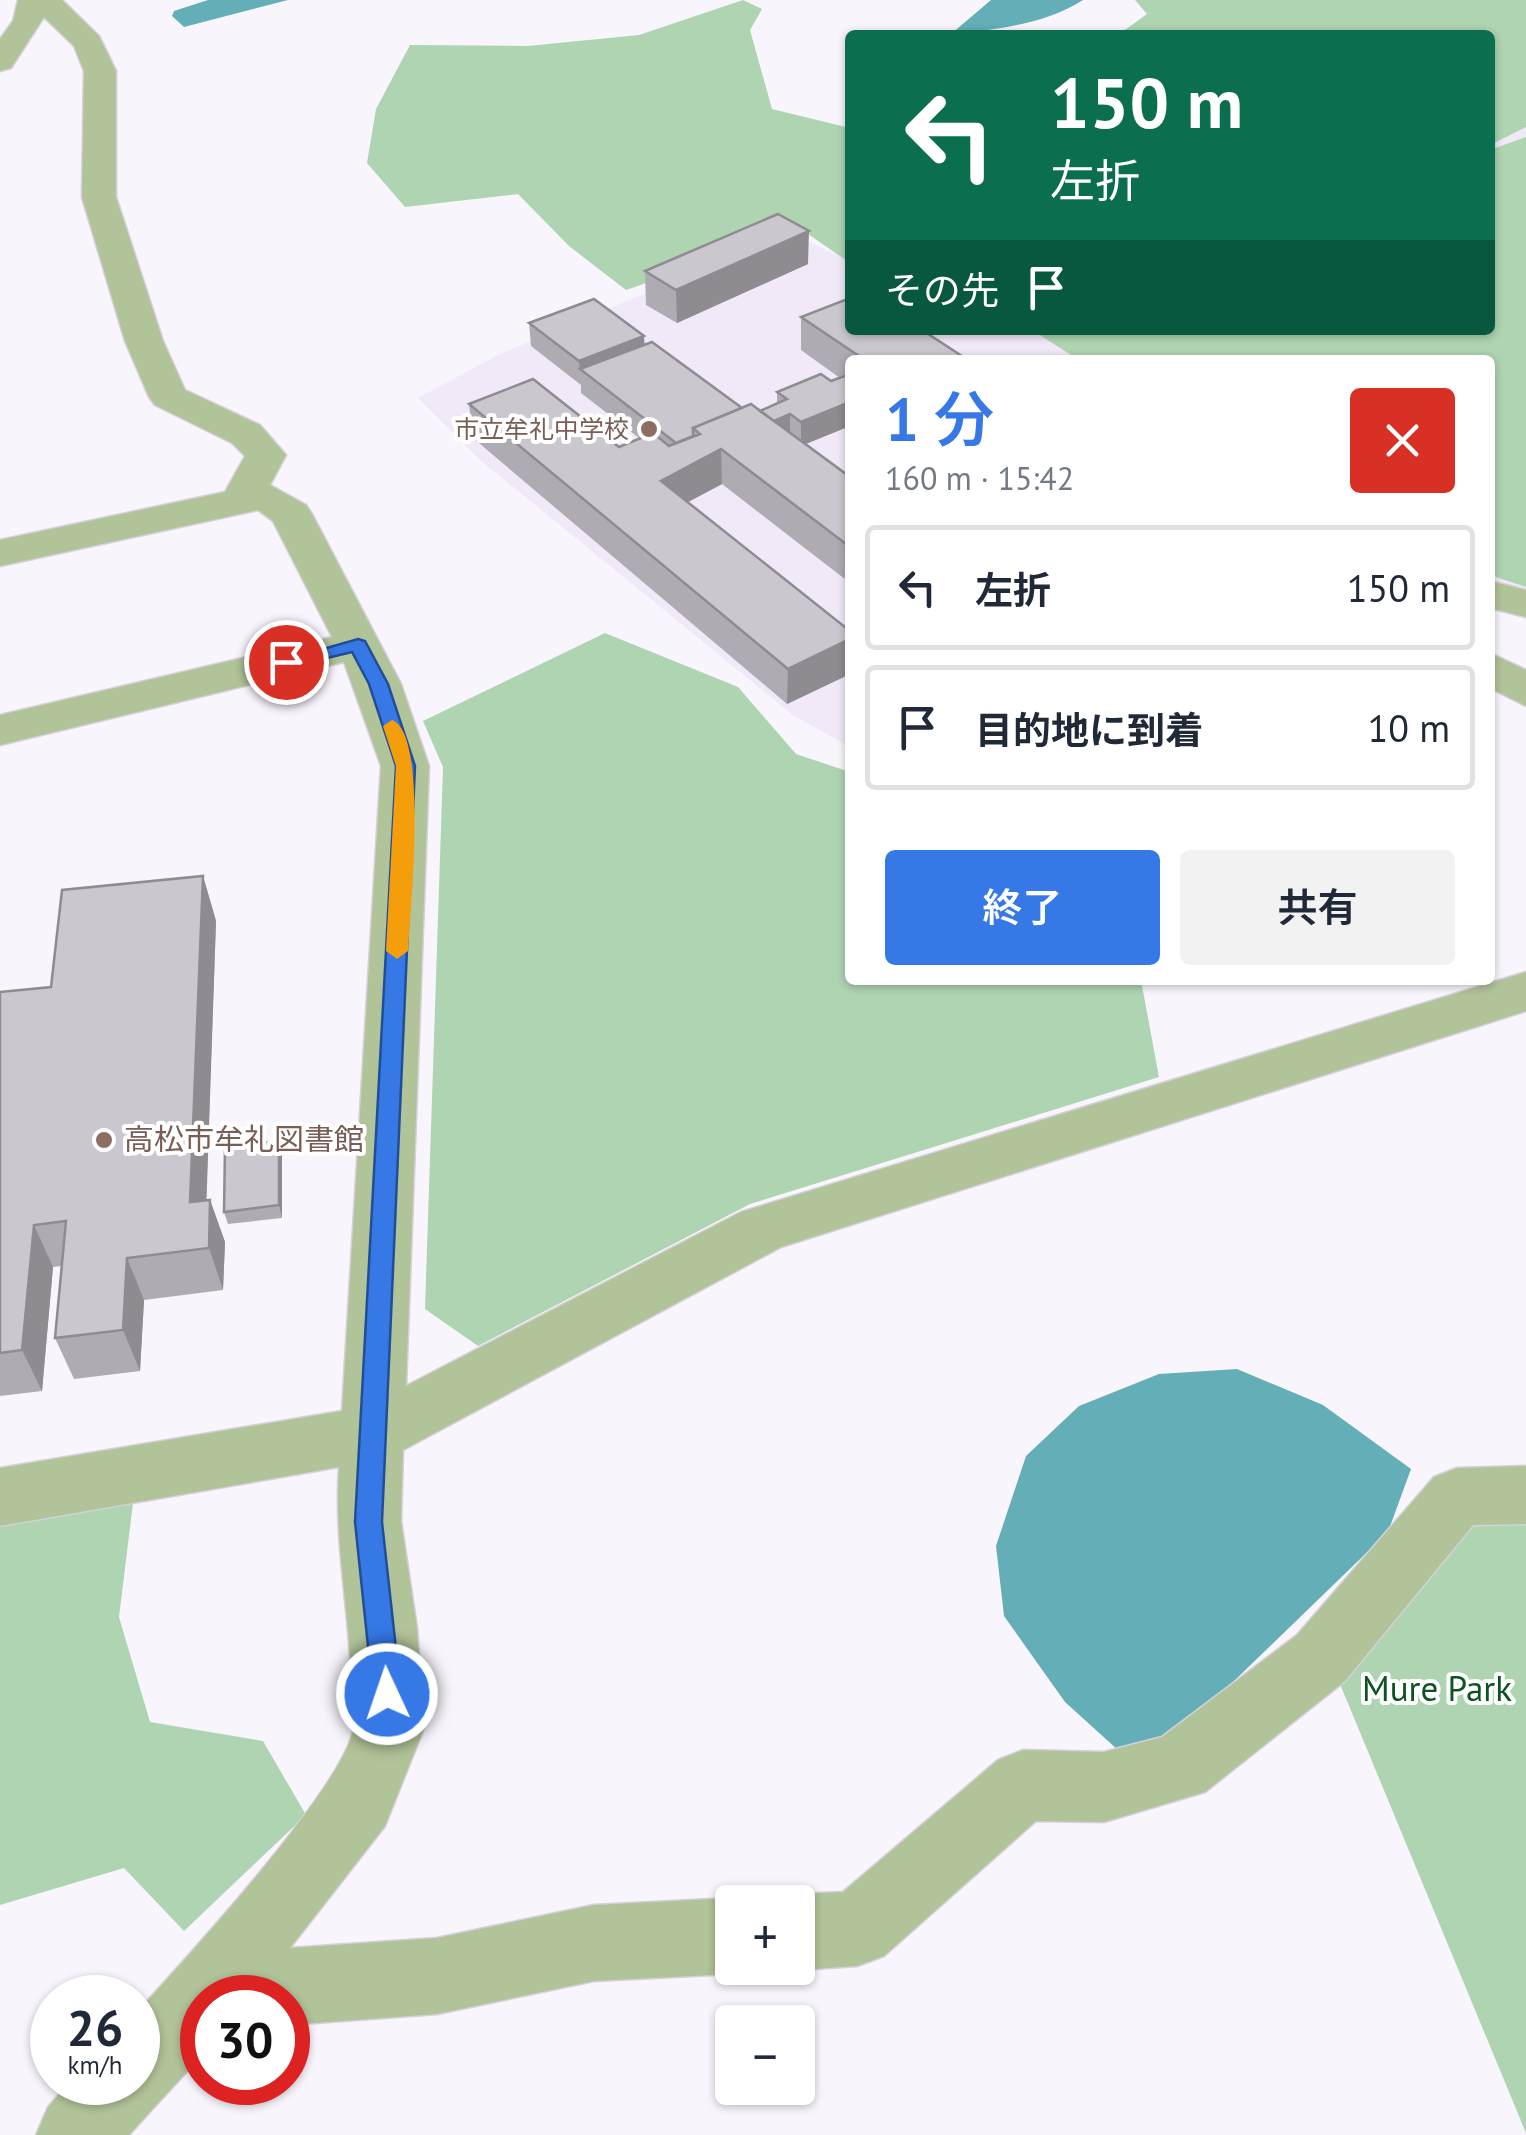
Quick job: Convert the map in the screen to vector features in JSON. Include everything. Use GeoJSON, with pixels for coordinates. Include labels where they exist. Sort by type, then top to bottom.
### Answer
{"type":"FeatureCollection","features":[{"type":"Feature","properties":{"kind":"street"},"geometry":{"type":"LineString","coordinates":[[0,61],[28,21],[33,0]]}},
{"type":"Feature","properties":{"kind":"street"},"geometry":{"type":"LineString","coordinates":[[45,0],[88,43],[100,71],[99,197],[144,341],[169,396],[246,434],[266,455],[242,499]]}},
{"type":"Feature","properties":{"kind":"street"},"geometry":{"type":"LineString","coordinates":[[0,553],[265,496],[291,514],[378,684],[406,766],[376,1433],[368,1522],[383,1628],[389,1728],[360,1801],[221,1975]]}},
{"type":"Feature","properties":{"kind":"street"},"geometry":{"type":"LineString","coordinates":[[1495,595],[1526,604]]}},
{"type":"Feature","properties":{"kind":"street"},"geometry":{"type":"LineString","coordinates":[[0,730],[358,645]]}},
{"type":"Feature","properties":{"kind":"street"},"geometry":{"type":"LineString","coordinates":[[1495,669],[1526,691]]}},
{"type":"Feature","properties":{"kind":"street"},"geometry":{"type":"LineString","coordinates":[[0,1497],[376,1433],[762,1229],[1526,991]]}},
{"type":"Feature","properties":{"kind":"street"},"geometry":{"type":"LineString","coordinates":[[815,1931],[856,1929],[1022,1785],[1104,1786],[1180,1767],[1321,1658],[1457,1498],[1526,1495]]}},
{"type":"Feature","properties":{"kind":"street"},"geometry":{"type":"LineString","coordinates":[[310,1987],[437,1976],[594,1943],[715,1937]]}},
{"type":"Feature","properties":{"kind":"street"},"geometry":{"type":"LineString","coordinates":[[160,2044],[180,2022]]}},
{"type":"Feature","properties":{"kind":"street"},"geometry":{"type":"LineString","coordinates":[[76,2135],[103,2105]]}},
{"type":"Feature","properties":{"kind":"shaded area","name":"市立牟礼中学校"},"geometry":{"type":"Polygon","coordinates":[[[1526,82],[1526,597],[1495,586],[1495,355],[845,355],[845,744],[794,716],[480,460],[418,398],[498,355],[677,280],[801,238],[845,259],[845,335],[1495,335],[1495,96],[1526,82]]]}},
{"type":"Feature","properties":{"kind":"green space"},"geometry":{"type":"Polygon","coordinates":[[[743,0],[762,9],[750,30],[772,109],[845,127],[845,260],[808,234],[745,249],[626,290],[569,246],[518,194],[405,207],[367,163],[376,109],[410,45],[528,46],[639,35],[743,0]]]}},
{"type":"Feature","properties":{"kind":"green space"},"geometry":{"type":"Polygon","coordinates":[[[1135,0],[1526,0],[1526,127],[1495,142],[1495,30],[1125,30],[1147,14],[1135,0]]]}},
{"type":"Feature","properties":{"kind":"green space"},"geometry":{"type":"Polygon","coordinates":[[[1526,137],[1526,587],[1495,577],[1495,355],[1071,355],[1040,335],[1495,335],[1495,148],[1526,137]]]}},
{"type":"Feature","properties":{"kind":"green space"},"geometry":{"type":"Polygon","coordinates":[[[605,633],[738,687],[796,754],[845,770],[845,985],[1142,985],[1159,1077],[750,1204],[478,1346],[425,1309],[443,767],[423,721],[605,633]]]}},
{"type":"Feature","properties":{"kind":"green space"},"geometry":{"type":"Polygon","coordinates":[[[133,1503],[119,1617],[150,1722],[263,1741],[306,1815],[184,1931],[124,1868],[0,1905],[0,1518],[133,1503]]]}},
{"type":"Feature","properties":{"kind":"green space","name":"Mure Park"},"geometry":{"type":"Polygon","coordinates":[[[1475,1519],[1526,1523],[1526,2133],[1335,1672],[1475,1519]]]}},
{"type":"Feature","properties":{"kind":"water"},"geometry":{"type":"Polygon","coordinates":[[[208,0],[288,0],[184,27],[172,16],[174,11],[208,0]]]}},
{"type":"Feature","properties":{"kind":"water"},"geometry":{"type":"Polygon","coordinates":[[[991,0],[1083,0],[1037,20],[1002,28],[956,30],[991,0]]]}},
{"type":"Feature","properties":{"kind":"water"},"geometry":{"type":"Polygon","coordinates":[[[1237,1369],[1323,1405],[1411,1469],[1388,1532],[1173,1740],[1129,1760],[1065,1702],[1004,1616],[996,1546],[1026,1456],[1079,1406],[1159,1374],[1237,1369]]]}},
{"type":"Feature","properties":{"kind":"building"},"geometry":{"type":"Polygon","coordinates":[[[778,214],[809,231],[676,290],[645,271],[778,214]]]}},
{"type":"Feature","properties":{"kind":"building"},"geometry":{"type":"Polygon","coordinates":[[[594,299],[644,336],[579,361],[529,323],[594,299]]]}},
{"type":"Feature","properties":{"kind":"building"},"geometry":{"type":"Polygon","coordinates":[[[845,300],[845,335],[930,335],[960,355],[858,355],[801,317],[845,300]]]}},
{"type":"Feature","properties":{"kind":"building"},"geometry":{"type":"Polygon","coordinates":[[[652,342],[742,408],[693,428],[693,436],[676,443],[580,369],[652,342]]]}},
{"type":"Feature","properties":{"kind":"building"},"geometry":{"type":"Polygon","coordinates":[[[821,374],[831,381],[845,376],[845,404],[801,422],[790,414],[774,421],[760,411],[787,399],[777,392],[821,374]]]}},
{"type":"Feature","properties":{"kind":"building"},"geometry":{"type":"Polygon","coordinates":[[[533,379],[619,447],[653,433],[669,446],[700,434],[693,428],[751,404],[845,473],[845,543],[721,449],[661,481],[845,627],[845,641],[788,669],[469,404],[533,379]]]}},
{"type":"Feature","properties":{"kind":"building","name":"高松市牟礼図書館"},"geometry":{"type":"Polygon","coordinates":[[[203,876],[190,1202],[210,1200],[209,1248],[127,1258],[123,1330],[55,1338],[66,1221],[34,1225],[22,1350],[0,1353],[0,992],[51,987],[62,890],[203,876]]]}},
{"type":"Feature","properties":{"kind":"building"},"geometry":{"type":"Polygon","coordinates":[[[279,1141],[279,1205],[224,1212],[225,1147],[279,1141]]]}},
{"type":"Feature","properties":{"kind":"slow traffic"},"geometry":{"type":"LineString","coordinates":[[392,726],[406,766],[397,951]]}},
{"type":"Feature","properties":{"kind":"place","name":"市立牟礼中学校"},"geometry":{"type":"Point","coordinates":[649,429]}},
{"type":"Feature","properties":{"kind":"place","name":"高松市牟礼図書館"},"geometry":{"type":"Point","coordinates":[104,1140]}},
{"type":"Feature","properties":{"kind":"route"},"geometry":{"type":"LineString","coordinates":[[286,662],[358,645],[378,684],[406,766],[376,1433],[368,1522],[383,1628],[387,1694]]}}]}
